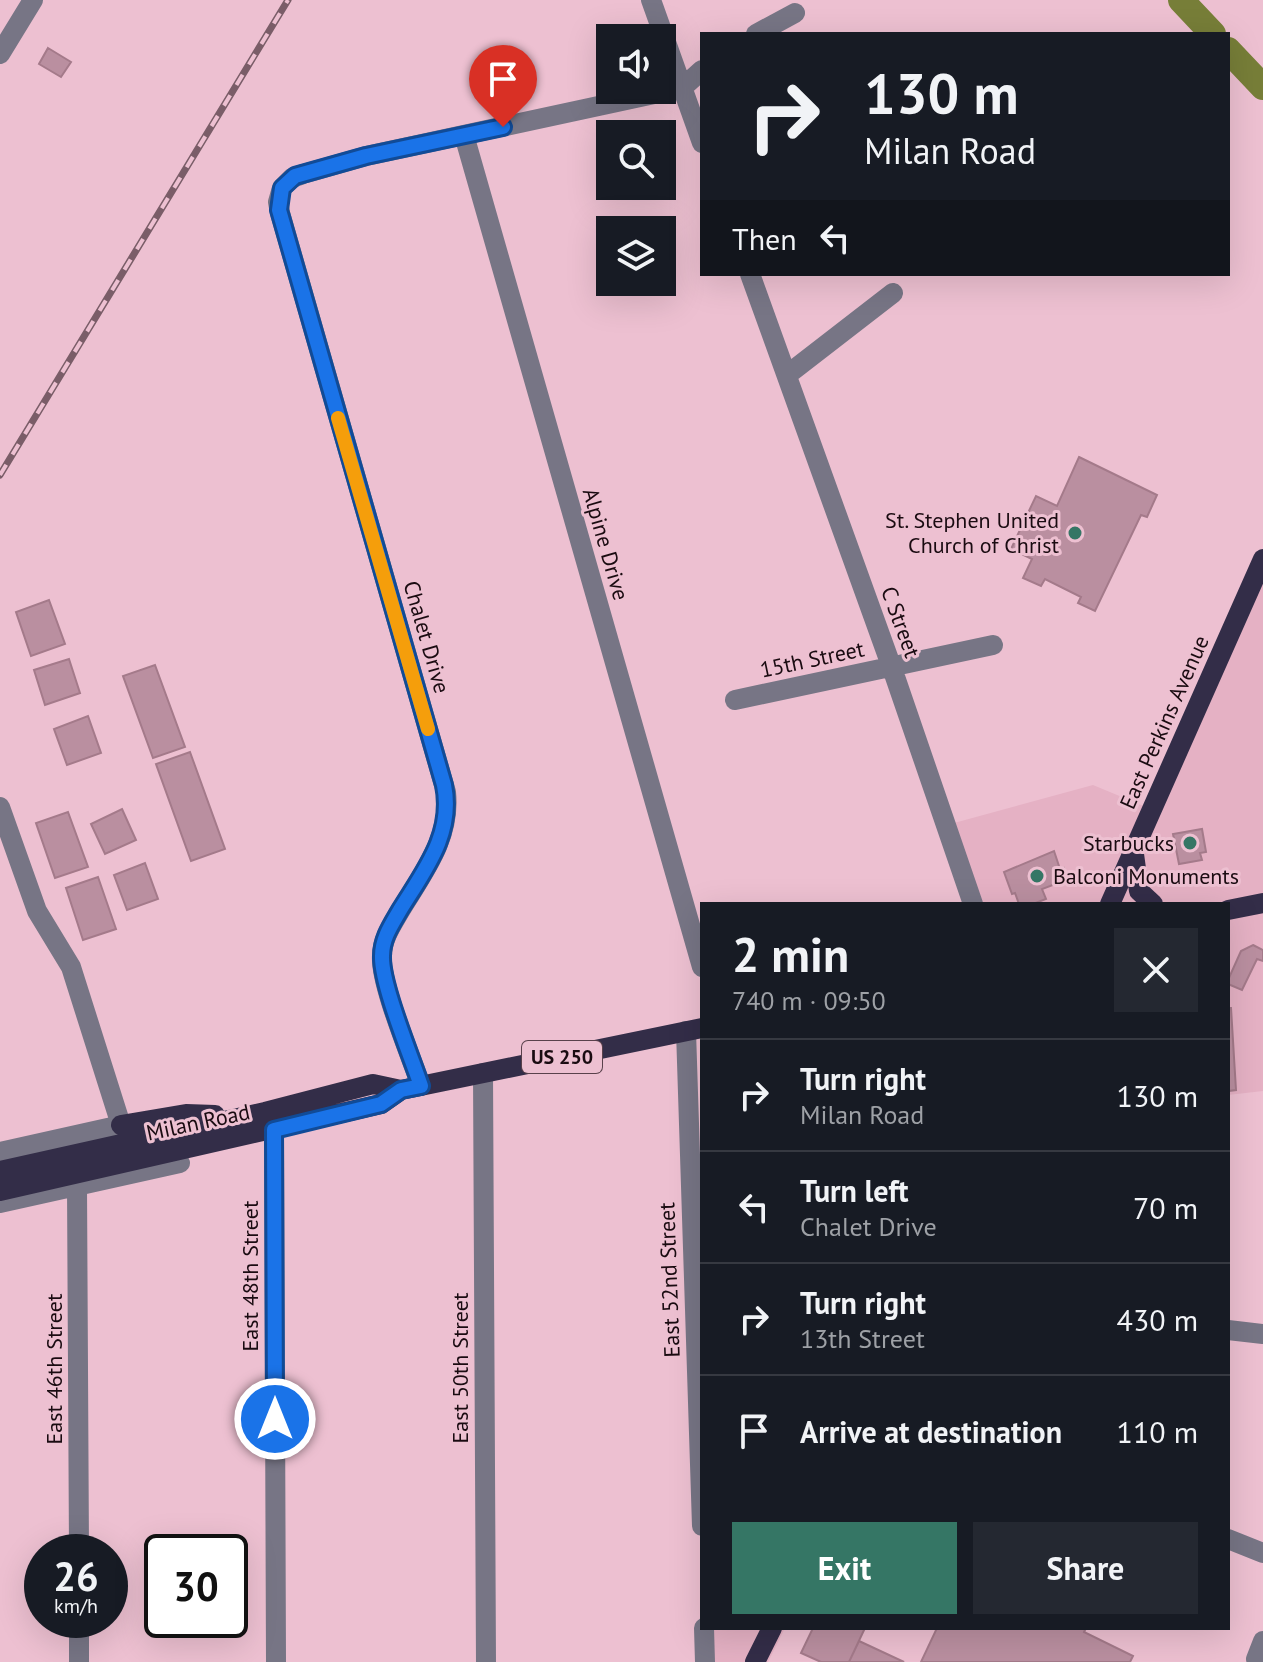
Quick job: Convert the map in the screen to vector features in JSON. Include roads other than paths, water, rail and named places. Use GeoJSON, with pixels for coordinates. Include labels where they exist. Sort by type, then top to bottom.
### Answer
{"type":"FeatureCollection","features":[{"type":"Feature","properties":{"kind":"main road","name":"East Perkins Avenue"},"geometry":{"type":"LineString","coordinates":[[1111,902],[1263,559]]}},
{"type":"Feature","properties":{"kind":"main road"},"geometry":{"type":"LineString","coordinates":[[1134,849],[1139,891],[1151,902]]}},
{"type":"Feature","properties":{"kind":"main road"},"geometry":{"type":"LineString","coordinates":[[1230,910],[1263,903]]}},
{"type":"Feature","properties":{"kind":"main road","name":"Milan Road"},"geometry":{"type":"LineString","coordinates":[[0,1191],[381,1104],[411,1088],[694,1030]]}},
{"type":"Feature","properties":{"kind":"main road","name":"Milan Road"},"geometry":{"type":"LineString","coordinates":[[0,1171],[247,1116],[373,1084],[411,1088]]}},
{"type":"Feature","properties":{"kind":"main road"},"geometry":{"type":"LineString","coordinates":[[121,1125],[186,1114],[247,1116]]}},
{"type":"Feature","properties":{"kind":"main road"},"geometry":{"type":"LineString","coordinates":[[180,1163],[233,1149],[274,1130]]}},
{"type":"Feature","properties":{"kind":"main road"},"geometry":{"type":"LineString","coordinates":[[755,1662],[771,1630]]}},
{"type":"Feature","properties":{"kind":"street"},"geometry":{"type":"LineString","coordinates":[[0,54],[33,0]]}},
{"type":"Feature","properties":{"kind":"street"},"geometry":{"type":"LineString","coordinates":[[651,0],[700,138]]}},
{"type":"Feature","properties":{"kind":"street"},"geometry":{"type":"LineString","coordinates":[[760,32],[795,13]]}},
{"type":"Feature","properties":{"kind":"street"},"geometry":{"type":"LineString","coordinates":[[464,135],[682,88],[700,72]]}},
{"type":"Feature","properties":{"kind":"street","name":"Chalet Drive"},"geometry":{"type":"LineString","coordinates":[[411,1088],[382,957],[388,931],[441,839],[447,814],[446,792],[279,210],[280,192],[289,180],[303,174],[366,156],[464,135]]}},
{"type":"Feature","properties":{"kind":"street","name":"Alpine Drive"},"geometry":{"type":"LineString","coordinates":[[464,135],[700,960]]}},
{"type":"Feature","properties":{"kind":"street","name":"C Street"},"geometry":{"type":"LineString","coordinates":[[751,276],[892,668],[971,901]]}},
{"type":"Feature","properties":{"kind":"street"},"geometry":{"type":"LineString","coordinates":[[787,375],[893,293]]}},
{"type":"Feature","properties":{"kind":"street","name":"15th Street"},"geometry":{"type":"LineString","coordinates":[[735,700],[993,645]]}},
{"type":"Feature","properties":{"kind":"street"},"geometry":{"type":"LineString","coordinates":[[0,807],[37,911],[71,967],[121,1125]]}},
{"type":"Feature","properties":{"kind":"street","name":"East 52nd Street"},"geometry":{"type":"LineString","coordinates":[[694,1030],[700,1402]]}},
{"type":"Feature","properties":{"kind":"street","name":"East 50th Street"},"geometry":{"type":"LineString","coordinates":[[483,1073],[486,1662]]}},
{"type":"Feature","properties":{"kind":"street","name":"Milan Road"},"geometry":{"type":"LineString","coordinates":[[0,1152],[121,1125]]}},
{"type":"Feature","properties":{"kind":"street","name":"East 48th Street"},"geometry":{"type":"LineString","coordinates":[[274,1130],[276,1662]]}},
{"type":"Feature","properties":{"kind":"street","name":"Milan Road"},"geometry":{"type":"LineString","coordinates":[[0,1203],[180,1163]]}},
{"type":"Feature","properties":{"kind":"street","name":"East 46th Street"},"geometry":{"type":"LineString","coordinates":[[77,1186],[79,1534]]}},
{"type":"Feature","properties":{"kind":"street"},"geometry":{"type":"LineString","coordinates":[[1230,1330],[1263,1334]]}},
{"type":"Feature","properties":{"kind":"street"},"geometry":{"type":"LineString","coordinates":[[1230,1540],[1263,1553]]}},
{"type":"Feature","properties":{"kind":"street"},"geometry":{"type":"LineString","coordinates":[[704,1630],[705,1662]]}},
{"type":"Feature","properties":{"kind":"street"},"geometry":{"type":"LineString","coordinates":[[79,1638],[79,1662]]}},
{"type":"Feature","properties":{"kind":"waterway"},"geometry":{"type":"LineString","coordinates":[[1181,0],[1211,32]]}},
{"type":"Feature","properties":{"kind":"waterway"},"geometry":{"type":"LineString","coordinates":[[1230,52],[1263,87]]}},
{"type":"Feature","properties":{"kind":"railway"},"geometry":{"type":"LineString","coordinates":[[0,475],[288,0]]}},
{"type":"Feature","properties":{"kind":"place","name":"St. Stephen United Church of Christ"},"geometry":{"type":"Point","coordinates":[1075,533]}},
{"type":"Feature","properties":{"kind":"place","name":"Starbucks"},"geometry":{"type":"Point","coordinates":[1190,843]}},
{"type":"Feature","properties":{"kind":"place","name":"Balconi Monuments"},"geometry":{"type":"Point","coordinates":[1037,876]}}]}
